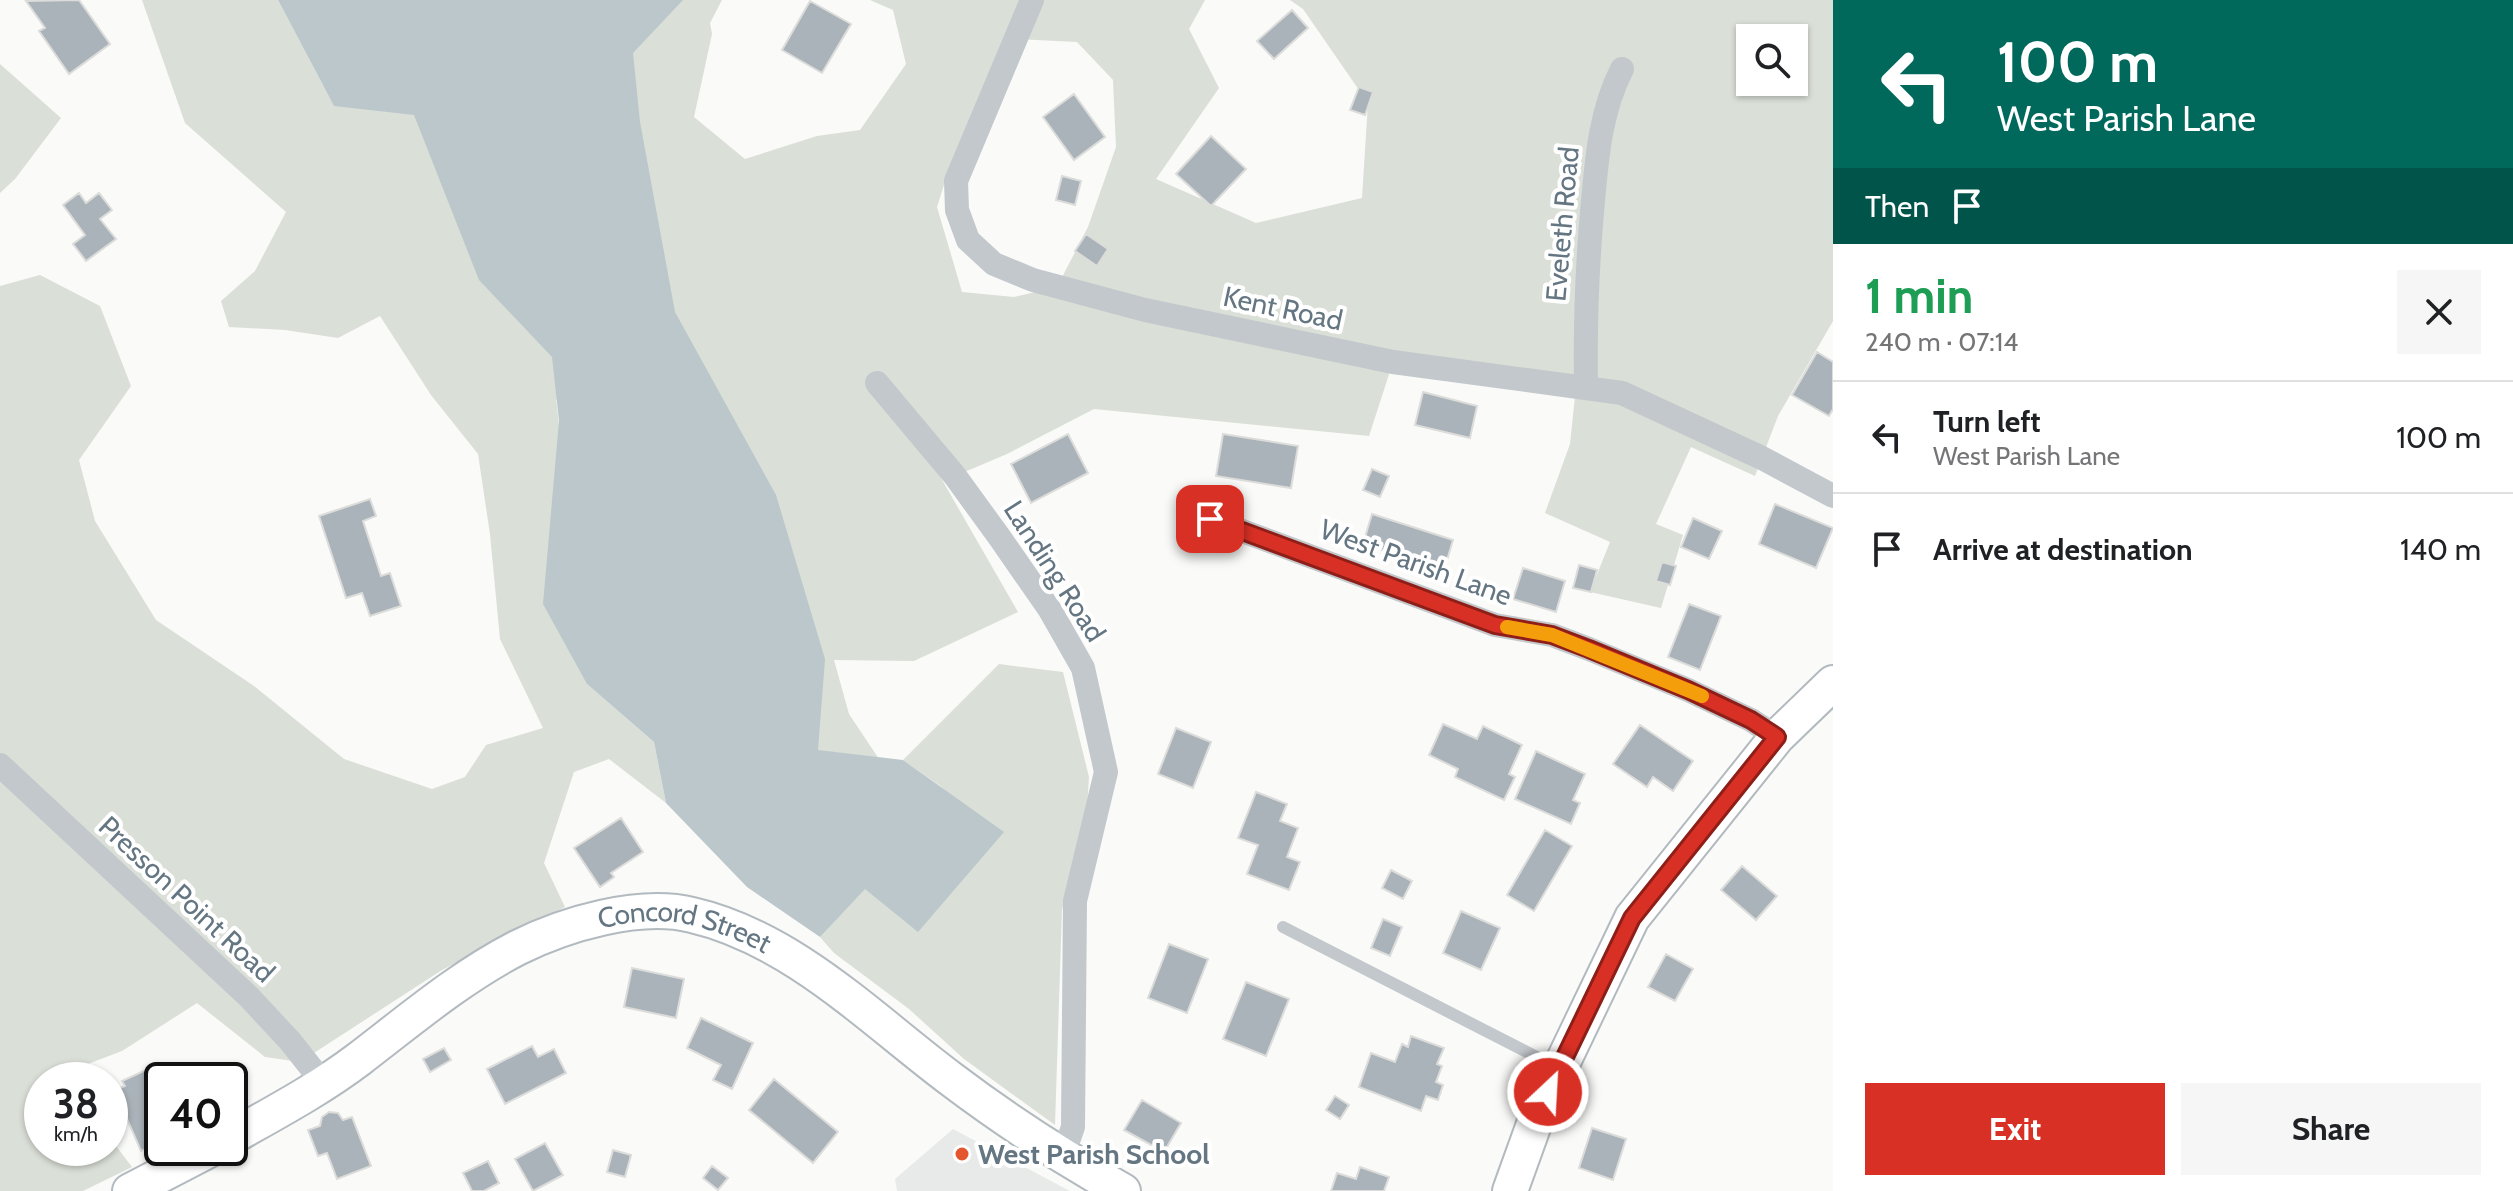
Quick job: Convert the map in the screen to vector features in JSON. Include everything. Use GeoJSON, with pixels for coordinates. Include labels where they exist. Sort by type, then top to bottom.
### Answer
{"type":"FeatureCollection","features":[{"type":"Feature","properties":{"kind":"main road"},"geometry":{"type":"LineString","coordinates":[[1510,1191],[1537,1116],[1632,918],[1777,737],[1833,683]]}},
{"type":"Feature","properties":{"kind":"main road","name":"Concord Street"},"geometry":{"type":"LineString","coordinates":[[248,1128],[324,1084],[452,986],[517,948],[569,926],[604,917],[649,912],[691,914],[730,928],[806,967],[953,1081],[1123,1191]]}},
{"type":"Feature","properties":{"kind":"main road"},"geometry":{"type":"LineString","coordinates":[[130,1191],[178,1166]]}},
{"type":"Feature","properties":{"kind":"street","name":"Kent Road"},"geometry":{"type":"LineString","coordinates":[[1032,0],[956,181],[957,210],[968,240],[994,264],[1033,280],[1145,310],[1393,362],[1622,393],[1762,458],[1833,496]]}},
{"type":"Feature","properties":{"kind":"street","name":"Eveleth Road"},"geometry":{"type":"LineString","coordinates":[[1586,388],[1584,316],[1598,142],[1610,92],[1622,69]]}},
{"type":"Feature","properties":{"kind":"street","name":"Landing Road"},"geometry":{"type":"LineString","coordinates":[[877,383],[955,476],[1000,538],[1050,610],[1083,668],[1106,772],[1075,901],[1073,1127],[1063,1155]]}},
{"type":"Feature","properties":{"kind":"street","name":"West Parish Lane"},"geometry":{"type":"LineString","coordinates":[[1210,519],[1495,625],[1552,635],[1589,649],[1688,690],[1751,720],[1777,737]]}},
{"type":"Feature","properties":{"kind":"street","name":"Presson Point Road"},"geometry":{"type":"LineString","coordinates":[[0,765],[249,997],[324,1084]]}},
{"type":"Feature","properties":{"kind":"lane"},"geometry":{"type":"LineString","coordinates":[[1283,927],[1559,1068]]}},
{"type":"Feature","properties":{"kind":"shaded area"},"geometry":{"type":"Polygon","coordinates":[[[142,0],[278,0],[334,106],[281,0],[722,0],[710,23],[712,34],[694,117],[745,159],[817,136],[860,130],[906,64],[893,10],[870,0],[1205,0],[1189,29],[1219,88],[1156,179],[1256,223],[1362,198],[1368,103],[1303,9],[1290,0],[1833,0],[1833,321],[1778,416],[1755,476],[1691,447],[1656,524],[1683,535],[1661,608],[1590,592],[1610,542],[1545,513],[1570,444],[1576,387],[1393,362],[1369,436],[1094,409],[1007,454],[955,476],[941,478],[1018,612],[914,661],[834,660],[849,714],[879,759],[943,788],[903,760],[999,664],[1063,672],[1089,777],[1086,824],[1062,910],[1055,1125],[964,1059],[909,1009],[834,953],[820,937],[830,926],[556,398],[587,684],[654,742],[666,803],[609,759],[574,772],[544,863],[565,907],[442,970],[300,1062],[265,1057],[197,1003],[122,1051],[93,1062],[24,1062],[24,1166],[128,1166],[128,1162],[132,1167],[83,1191],[0,1191],[0,286],[40,275],[100,306],[131,386],[79,460],[95,521],[156,620],[254,686],[344,759],[432,789],[465,777],[486,745],[543,728],[500,639],[490,534],[478,454],[431,395],[380,316],[338,338],[285,330],[229,327],[221,301],[255,271],[286,212],[185,123],[142,0]],[[1016,39],[948,172],[937,207],[962,292],[1014,297],[1057,287],[1088,227],[1116,147],[1113,80],[1077,42],[1016,39]]]}},
{"type":"Feature","properties":{"kind":"shaded area"},"geometry":{"type":"Polygon","coordinates":[[[278,0],[683,0],[633,53],[640,122],[675,312],[776,495],[825,659],[818,750],[903,760],[1004,832],[918,932],[865,889],[820,937],[747,887],[666,803],[654,742],[587,684],[543,604],[559,421],[552,357],[479,280],[414,115],[334,106],[278,0]]]}},
{"type":"Feature","properties":{"kind":"shaded area"},"geometry":{"type":"Polygon","coordinates":[[[0,64],[61,118],[15,179],[0,193],[0,64]]]}},
{"type":"Feature","properties":{"kind":"shaded area","name":"West Parish School"},"geometry":{"type":"Polygon","coordinates":[[[953,1129],[1070,1191],[897,1191],[895,1179],[953,1129]]]}},
{"type":"Feature","properties":{"kind":"building"},"geometry":{"type":"Polygon","coordinates":[[[79,0],[110,44],[69,74],[39,31],[45,28],[26,1],[79,0]]]}},
{"type":"Feature","properties":{"kind":"building"},"geometry":{"type":"Polygon","coordinates":[[[810,1],[851,24],[822,73],[782,50],[810,1]]]}},
{"type":"Feature","properties":{"kind":"building"},"geometry":{"type":"Polygon","coordinates":[[[1292,10],[1308,28],[1274,59],[1257,41],[1292,10]]]}},
{"type":"Feature","properties":{"kind":"building"},"geometry":{"type":"Polygon","coordinates":[[[1359,87],[1373,92],[1365,115],[1350,110],[1359,87]]]}},
{"type":"Feature","properties":{"kind":"building"},"geometry":{"type":"Polygon","coordinates":[[[1074,94],[1105,137],[1074,160],[1043,117],[1074,94]]]}},
{"type":"Feature","properties":{"kind":"building"},"geometry":{"type":"Polygon","coordinates":[[[1211,136],[1246,169],[1211,206],[1176,174],[1211,136]]]}},
{"type":"Feature","properties":{"kind":"building"},"geometry":{"type":"Polygon","coordinates":[[[1062,176],[1081,181],[1075,205],[1056,200],[1062,176]]]}},
{"type":"Feature","properties":{"kind":"building"},"geometry":{"type":"Polygon","coordinates":[[[79,193],[86,203],[99,193],[112,210],[100,219],[116,239],[86,261],[73,244],[85,235],[63,205],[79,193]]]}},
{"type":"Feature","properties":{"kind":"building"},"geometry":{"type":"Polygon","coordinates":[[[1086,234],[1108,249],[1097,266],[1075,251],[1086,234]]]}},
{"type":"Feature","properties":{"kind":"building"},"geometry":{"type":"Polygon","coordinates":[[[1817,352],[1833,362],[1833,409],[1829,416],[1792,395],[1817,352]]]}},
{"type":"Feature","properties":{"kind":"building"},"geometry":{"type":"Polygon","coordinates":[[[1423,392],[1477,406],[1470,438],[1415,425],[1423,392]]]}},
{"type":"Feature","properties":{"kind":"building"},"geometry":{"type":"Polygon","coordinates":[[[1068,434],[1088,473],[1031,503],[1011,464],[1068,434]]]}},
{"type":"Feature","properties":{"kind":"building"},"geometry":{"type":"Polygon","coordinates":[[[1223,434],[1298,446],[1291,488],[1216,476],[1223,434]]]}},
{"type":"Feature","properties":{"kind":"building"},"geometry":{"type":"Polygon","coordinates":[[[1372,469],[1389,476],[1380,497],[1363,490],[1372,469]]]}},
{"type":"Feature","properties":{"kind":"building"},"geometry":{"type":"Polygon","coordinates":[[[370,499],[376,516],[363,521],[381,576],[390,573],[401,606],[370,616],[362,593],[346,598],[319,516],[370,499]]]}},
{"type":"Feature","properties":{"kind":"building"},"geometry":{"type":"Polygon","coordinates":[[[1775,504],[1833,528],[1816,568],[1759,544],[1775,504]]]}},
{"type":"Feature","properties":{"kind":"building"},"geometry":{"type":"Polygon","coordinates":[[[1372,514],[1453,540],[1444,570],[1363,544],[1372,514]]]}},
{"type":"Feature","properties":{"kind":"building"},"geometry":{"type":"Polygon","coordinates":[[[1693,518],[1722,531],[1709,559],[1681,547],[1693,518]]]}},
{"type":"Feature","properties":{"kind":"building"},"geometry":{"type":"Polygon","coordinates":[[[1662,562],[1676,566],[1670,585],[1656,581],[1662,562]]]}},
{"type":"Feature","properties":{"kind":"building"},"geometry":{"type":"Polygon","coordinates":[[[1579,565],[1597,570],[1591,592],[1573,588],[1579,565]]]}},
{"type":"Feature","properties":{"kind":"building"},"geometry":{"type":"Polygon","coordinates":[[[1523,568],[1565,581],[1556,612],[1513,599],[1523,568]]]}},
{"type":"Feature","properties":{"kind":"building"},"geometry":{"type":"Polygon","coordinates":[[[1689,604],[1721,616],[1700,670],[1668,657],[1689,604]]]}},
{"type":"Feature","properties":{"kind":"building"},"geometry":{"type":"Polygon","coordinates":[[[1443,724],[1477,739],[1483,726],[1522,745],[1509,774],[1515,777],[1504,800],[1455,777],[1458,769],[1429,755],[1443,724]]]}},
{"type":"Feature","properties":{"kind":"building"},"geometry":{"type":"Polygon","coordinates":[[[1640,725],[1693,761],[1673,791],[1653,777],[1647,787],[1613,764],[1640,725]]]}},
{"type":"Feature","properties":{"kind":"building"},"geometry":{"type":"Polygon","coordinates":[[[1176,728],[1211,742],[1193,788],[1158,774],[1176,728]]]}},
{"type":"Feature","properties":{"kind":"building"},"geometry":{"type":"Polygon","coordinates":[[[1536,751],[1585,774],[1573,800],[1580,803],[1571,824],[1515,799],[1536,751]]]}},
{"type":"Feature","properties":{"kind":"building"},"geometry":{"type":"Polygon","coordinates":[[[1256,792],[1287,804],[1280,821],[1298,828],[1287,857],[1300,862],[1289,890],[1247,874],[1258,845],[1238,838],[1256,792]]]}},
{"type":"Feature","properties":{"kind":"building"},"geometry":{"type":"Polygon","coordinates":[[[621,818],[643,852],[611,873],[614,877],[600,887],[574,848],[621,818]]]}},
{"type":"Feature","properties":{"kind":"building"},"geometry":{"type":"Polygon","coordinates":[[[1545,830],[1572,846],[1534,911],[1507,895],[1545,830]]]}},
{"type":"Feature","properties":{"kind":"building"},"geometry":{"type":"Polygon","coordinates":[[[1742,866],[1777,896],[1756,920],[1721,890],[1742,866]]]}},
{"type":"Feature","properties":{"kind":"building"},"geometry":{"type":"Polygon","coordinates":[[[1391,870],[1412,881],[1403,899],[1382,888],[1391,870]]]}},
{"type":"Feature","properties":{"kind":"building"},"geometry":{"type":"Polygon","coordinates":[[[1461,911],[1500,928],[1481,970],[1443,953],[1461,911]]]}},
{"type":"Feature","properties":{"kind":"building"},"geometry":{"type":"Polygon","coordinates":[[[1383,919],[1402,927],[1390,956],[1371,948],[1383,919]]]}},
{"type":"Feature","properties":{"kind":"building"},"geometry":{"type":"Polygon","coordinates":[[[1169,944],[1208,959],[1187,1013],[1148,998],[1169,944]]]}},
{"type":"Feature","properties":{"kind":"building"},"geometry":{"type":"Polygon","coordinates":[[[1666,954],[1693,969],[1675,1001],[1648,987],[1666,954]]]}},
{"type":"Feature","properties":{"kind":"building"},"geometry":{"type":"Polygon","coordinates":[[[632,968],[684,979],[676,1018],[624,1007],[632,968]]]}},
{"type":"Feature","properties":{"kind":"building"},"geometry":{"type":"Polygon","coordinates":[[[1246,982],[1289,999],[1266,1056],[1223,1039],[1246,982]]]}},
{"type":"Feature","properties":{"kind":"building"},"geometry":{"type":"Polygon","coordinates":[[[701,1018],[753,1043],[732,1089],[713,1080],[721,1065],[687,1048],[701,1018]]]}},
{"type":"Feature","properties":{"kind":"building"},"geometry":{"type":"Polygon","coordinates":[[[1411,1036],[1444,1048],[1437,1064],[1442,1066],[1436,1082],[1443,1085],[1438,1100],[1426,1096],[1421,1111],[1359,1087],[1371,1053],[1395,1062],[1402,1044],[1408,1047],[1411,1036]]]}},
{"type":"Feature","properties":{"kind":"building"},"geometry":{"type":"Polygon","coordinates":[[[532,1046],[538,1057],[554,1049],[566,1073],[505,1104],[487,1069],[532,1046]]]}},
{"type":"Feature","properties":{"kind":"building"},"geometry":{"type":"Polygon","coordinates":[[[444,1048],[451,1060],[430,1072],[423,1059],[444,1048]]]}},
{"type":"Feature","properties":{"kind":"building"},"geometry":{"type":"Polygon","coordinates":[[[144,1071],[144,1150],[141,1151],[128,1121],[128,1078],[144,1071]]]}},
{"type":"Feature","properties":{"kind":"building"},"geometry":{"type":"Polygon","coordinates":[[[774,1079],[838,1132],[813,1163],[749,1110],[774,1079]]]}},
{"type":"Feature","properties":{"kind":"building"},"geometry":{"type":"Polygon","coordinates":[[[1335,1096],[1349,1105],[1340,1119],[1326,1110],[1335,1096]]]}},
{"type":"Feature","properties":{"kind":"building"},"geometry":{"type":"Polygon","coordinates":[[[1142,1100],[1181,1123],[1164,1152],[1124,1130],[1142,1100]]]}},
{"type":"Feature","properties":{"kind":"building"},"geometry":{"type":"Polygon","coordinates":[[[329,1112],[338,1113],[343,1120],[352,1117],[371,1166],[337,1179],[327,1153],[318,1156],[308,1130],[320,1126],[322,1117],[329,1112]]]}},
{"type":"Feature","properties":{"kind":"building"},"geometry":{"type":"Polygon","coordinates":[[[1592,1128],[1626,1139],[1613,1180],[1579,1168],[1592,1128]]]}},
{"type":"Feature","properties":{"kind":"building"},"geometry":{"type":"Polygon","coordinates":[[[545,1143],[563,1175],[533,1191],[515,1159],[545,1143]]]}},
{"type":"Feature","properties":{"kind":"building"},"geometry":{"type":"Polygon","coordinates":[[[613,1150],[631,1155],[625,1177],[607,1172],[613,1150]]]}},
{"type":"Feature","properties":{"kind":"building"},"geometry":{"type":"Polygon","coordinates":[[[488,1161],[499,1183],[484,1191],[472,1191],[463,1173],[488,1161]]]}},
{"type":"Feature","properties":{"kind":"building"},"geometry":{"type":"Polygon","coordinates":[[[712,1166],[728,1178],[718,1190],[703,1178],[712,1166]]]}},
{"type":"Feature","properties":{"kind":"building"},"geometry":{"type":"Polygon","coordinates":[[[1360,1167],[1389,1177],[1384,1191],[1331,1191],[1337,1173],[1356,1179],[1360,1167]]]}},
{"type":"Feature","properties":{"kind":"slow traffic"},"geometry":{"type":"LineString","coordinates":[[1507,627],[1552,635],[1702,696]]}},
{"type":"Feature","properties":{"kind":"place","name":"West Parish School"},"geometry":{"type":"Point","coordinates":[962,1154]}},
{"type":"Feature","properties":{"kind":"route"},"geometry":{"type":"LineString","coordinates":[[1210,519],[1495,625],[1552,635],[1589,649],[1688,690],[1751,720],[1777,737],[1632,918],[1548,1092]]}}]}
